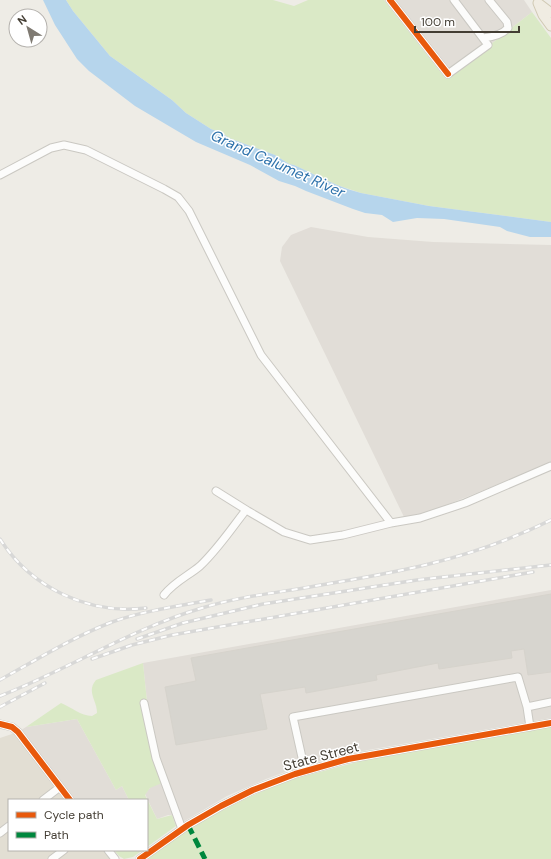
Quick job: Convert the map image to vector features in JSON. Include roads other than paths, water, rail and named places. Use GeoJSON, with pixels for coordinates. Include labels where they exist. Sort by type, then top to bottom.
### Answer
{"type":"FeatureCollection","features":[{"type":"Feature","properties":{"kind":"main road"},"geometry":{"type":"LineString","coordinates":[[537,1],[551,13]]}},
{"type":"Feature","properties":{"kind":"main road"},"geometry":{"type":"LineString","coordinates":[[537,1],[543,16],[551,26]]}},
{"type":"Feature","properties":{"kind":"street"},"geometry":{"type":"LineString","coordinates":[[390,0],[448,74],[488,45],[454,0]]}},
{"type":"Feature","properties":{"kind":"street"},"geometry":{"type":"LineString","coordinates":[[483,38],[495,36],[505,32],[508,28],[507,22],[489,0]]}},
{"type":"Feature","properties":{"kind":"street"},"geometry":{"type":"LineString","coordinates":[[0,175],[52,148],[64,145],[86,150],[178,197],[189,211],[261,355],[391,523]]}},
{"type":"Feature","properties":{"kind":"street"},"geometry":{"type":"LineString","coordinates":[[216,491],[284,532],[310,540],[343,535],[391,523],[420,518],[465,503],[551,466]]}},
{"type":"Feature","properties":{"kind":"street"},"geometry":{"type":"LineString","coordinates":[[164,595],[170,587],[199,567],[221,545],[246,510]]}},
{"type":"Feature","properties":{"kind":"street"},"geometry":{"type":"LineString","coordinates":[[305,771],[294,717],[518,677],[527,707],[530,727]]}},
{"type":"Feature","properties":{"kind":"street"},"geometry":{"type":"LineString","coordinates":[[527,707],[551,702]]}},
{"type":"Feature","properties":{"kind":"street"},"geometry":{"type":"LineString","coordinates":[[144,703],[156,758],[182,829]]}},
{"type":"Feature","properties":{"kind":"street","name":"State Street"},"geometry":{"type":"LineString","coordinates":[[140,859],[182,829],[221,806],[252,790],[305,771],[348,759],[551,723]]}},
{"type":"Feature","properties":{"kind":"street"},"geometry":{"type":"LineString","coordinates":[[0,724],[12,727],[18,732],[69,799]]}},
{"type":"Feature","properties":{"kind":"street"},"geometry":{"type":"LineString","coordinates":[[44,799],[60,787]]}},
{"type":"Feature","properties":{"kind":"street"},"geometry":{"type":"LineString","coordinates":[[0,833],[8,827]]}},
{"type":"Feature","properties":{"kind":"street"},"geometry":{"type":"LineString","coordinates":[[52,859],[63,851]]}},
{"type":"Feature","properties":{"kind":"street"},"geometry":{"type":"LineString","coordinates":[[109,851],[115,859]]}},
{"type":"Feature","properties":{"kind":"water","name":"Grand Calumet River"},"geometry":{"type":"Polygon","coordinates":[[[43,0],[66,0],[73,11],[110,56],[172,100],[186,113],[211,129],[222,133],[229,138],[275,155],[289,164],[339,186],[361,193],[429,206],[551,222],[551,237],[530,237],[507,231],[500,227],[444,219],[417,218],[393,222],[382,215],[365,213],[279,181],[250,165],[196,142],[135,106],[89,71],[77,59],[55,25],[43,0]]]}},
{"type":"Feature","properties":{"kind":"railway"},"geometry":{"type":"LineString","coordinates":[[0,696],[51,674],[150,627],[202,608],[242,598],[369,577],[429,564],[460,556],[491,545],[551,520]]}},
{"type":"Feature","properties":{"kind":"railway"},"geometry":{"type":"LineString","coordinates":[[0,539],[13,556],[28,571],[45,584],[63,594],[83,602],[104,607],[125,609],[146,608]]}},
{"type":"Feature","properties":{"kind":"railway"},"geometry":{"type":"LineString","coordinates":[[137,639],[183,623],[263,604],[417,580],[551,565]]}},
{"type":"Feature","properties":{"kind":"railway"},"geometry":{"type":"LineString","coordinates":[[92,659],[132,645],[172,635],[533,572]]}},
{"type":"Feature","properties":{"kind":"railway"},"geometry":{"type":"LineString","coordinates":[[0,680],[69,642],[112,622],[148,612],[211,600]]}},
{"type":"Feature","properties":{"kind":"railway"},"geometry":{"type":"LineString","coordinates":[[0,707],[45,683]]}}]}
